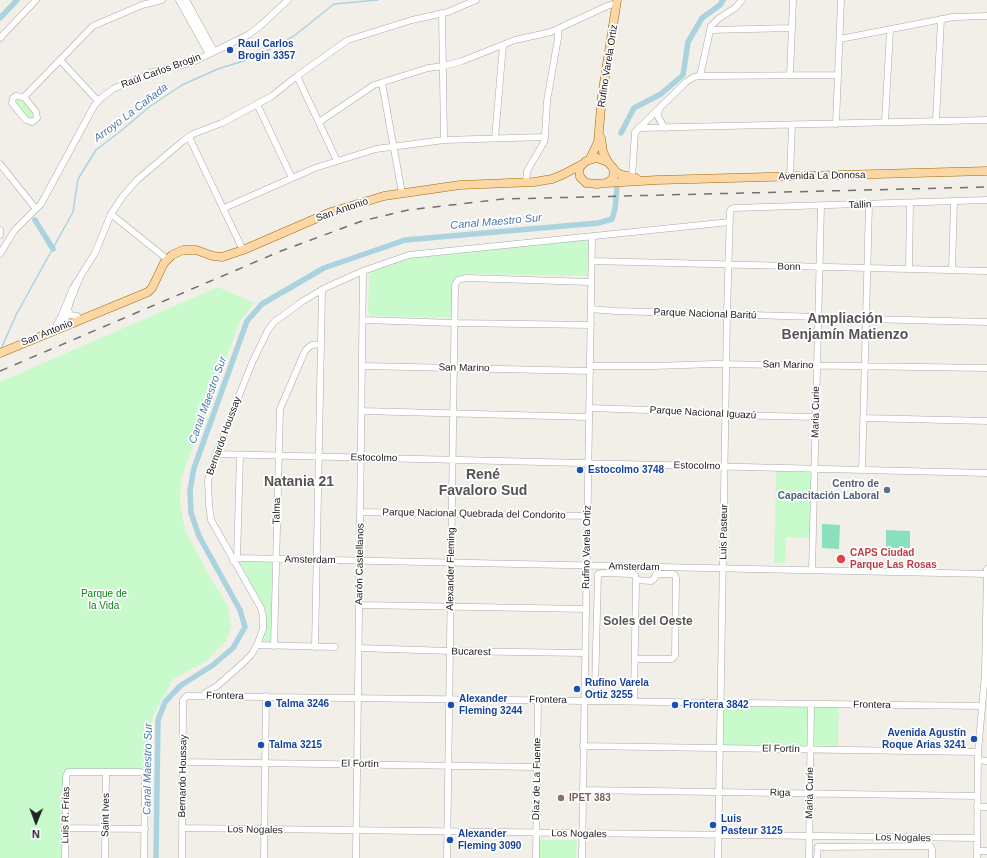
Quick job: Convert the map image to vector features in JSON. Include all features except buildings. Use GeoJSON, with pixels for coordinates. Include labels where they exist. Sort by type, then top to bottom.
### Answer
{"type":"FeatureCollection","features":[{"type":"Feature","properties":{"kind":"main road","name":"Rufino Varela Ortiz"},"geometry":{"type":"LineString","coordinates":[[586,162],[596,148],[600,131],[602,96],[617,2]]}},
{"type":"Feature","properties":{"kind":"main road","name":"Rufino Varela Ortiz"},"geometry":{"type":"LineString","coordinates":[[600,131],[603,152],[611,165]]}},
{"type":"Feature","properties":{"kind":"main road"},"geometry":{"type":"LineString","coordinates":[[602,159],[611,165],[614,173],[613,178],[606,183],[591,184],[581,180],[579,168],[586,162],[602,159]]}},
{"type":"Feature","properties":{"kind":"main road","name":"San Antonio"},"geometry":{"type":"LineString","coordinates":[[552,179],[586,162]]}},
{"type":"Feature","properties":{"kind":"main road","name":"Avenida La Donosa"},"geometry":{"type":"LineString","coordinates":[[611,165],[616,172],[622,175],[632,178],[657,180]]}},
{"type":"Feature","properties":{"kind":"main road","name":"Avenida La Donosa"},"geometry":{"type":"LineString","coordinates":[[606,183],[657,180],[987,171]]}},
{"type":"Feature","properties":{"kind":"main road","name":"San Antonio"},"geometry":{"type":"LineString","coordinates":[[60,324],[144,294],[150,290],[167,259],[183,250],[196,250],[213,256],[222,257],[243,250],[331,212],[365,201],[402,193],[460,185],[526,183],[568,177],[581,180]]}},
{"type":"Feature","properties":{"kind":"main road","name":"San Antonio"},"geometry":{"type":"LineString","coordinates":[[0,348],[11,345],[77,316],[140,291],[155,281]]}},
{"type":"Feature","properties":{"kind":"main road","name":"San Antonio"},"geometry":{"type":"LineString","coordinates":[[0,352],[11,345]]}},
{"type":"Feature","properties":{"kind":"street"},"geometry":{"type":"LineString","coordinates":[[0,38],[36,0]]}},
{"type":"Feature","properties":{"kind":"street"},"geometry":{"type":"LineString","coordinates":[[24,97],[93,26],[142,5],[162,0]]}},
{"type":"Feature","properties":{"kind":"street"},"geometry":{"type":"LineString","coordinates":[[179,0],[211,52]]}},
{"type":"Feature","properties":{"kind":"street"},"geometry":{"type":"LineString","coordinates":[[186,0],[211,52]]}},
{"type":"Feature","properties":{"kind":"street","name":"Raúl Carlos Brogin"},"geometry":{"type":"LineString","coordinates":[[0,254],[14,231],[41,204],[98,100],[113,89],[126,83],[153,72],[193,62],[255,30],[288,0]]}},
{"type":"Feature","properties":{"kind":"street"},"geometry":{"type":"LineString","coordinates":[[60,324],[61,317],[73,288],[95,253],[111,214],[136,180],[177,145],[189,137],[222,123],[278,92],[344,42],[412,20],[454,10],[476,0]]}},
{"type":"Feature","properties":{"kind":"street"},"geometry":{"type":"LineString","coordinates":[[700,76],[710,30],[714,23],[735,8],[742,0]]}},
{"type":"Feature","properties":{"kind":"street"},"geometry":{"type":"LineString","coordinates":[[790,75],[793,0]]}},
{"type":"Feature","properties":{"kind":"street"},"geometry":{"type":"LineString","coordinates":[[836,124],[841,0]]}},
{"type":"Feature","properties":{"kind":"street"},"geometry":{"type":"LineString","coordinates":[[319,122],[369,88],[428,68],[444,66],[478,56],[515,40],[558,29],[617,2]]}},
{"type":"Feature","properties":{"kind":"street"},"geometry":{"type":"LineString","coordinates":[[442,13],[444,140]]}},
{"type":"Feature","properties":{"kind":"street"},"geometry":{"type":"LineString","coordinates":[[840,39],[960,16],[987,16]]}},
{"type":"Feature","properties":{"kind":"street"},"geometry":{"type":"LineString","coordinates":[[936,120],[941,19]]}},
{"type":"Feature","properties":{"kind":"street"},"geometry":{"type":"LineString","coordinates":[[710,30],[792,28]]}},
{"type":"Feature","properties":{"kind":"street"},"geometry":{"type":"LineString","coordinates":[[526,183],[527,171],[544,142],[558,29]]}},
{"type":"Feature","properties":{"kind":"street"},"geometry":{"type":"LineString","coordinates":[[885,122],[890,30]]}},
{"type":"Feature","properties":{"kind":"street"},"geometry":{"type":"LineString","coordinates":[[495,138],[503,45]]}},
{"type":"Feature","properties":{"kind":"street"},"geometry":{"type":"LineString","coordinates":[[60,60],[98,100]]}},
{"type":"Feature","properties":{"kind":"street"},"geometry":{"type":"LineString","coordinates":[[632,178],[634,136],[638,128],[659,110],[690,79],[700,76],[838,75]]}},
{"type":"Feature","properties":{"kind":"street"},"geometry":{"type":"LineString","coordinates":[[298,76],[337,161]]}},
{"type":"Feature","properties":{"kind":"street"},"geometry":{"type":"LineString","coordinates":[[382,83],[402,193]]}},
{"type":"Feature","properties":{"kind":"street"},"geometry":{"type":"LineString","coordinates":[[16,96],[24,97],[37,115],[35,120],[32,122],[26,120],[12,103],[13,98],[16,96]]}},
{"type":"Feature","properties":{"kind":"street"},"geometry":{"type":"LineString","coordinates":[[257,104],[292,178]]}},
{"type":"Feature","properties":{"kind":"street"},"geometry":{"type":"LineString","coordinates":[[659,110],[658,118],[665,128]]}},
{"type":"Feature","properties":{"kind":"street"},"geometry":{"type":"LineString","coordinates":[[638,128],[987,120]]}},
{"type":"Feature","properties":{"kind":"street"},"geometry":{"type":"LineString","coordinates":[[790,176],[792,125]]}},
{"type":"Feature","properties":{"kind":"street"},"geometry":{"type":"LineString","coordinates":[[189,137],[243,250]]}},
{"type":"Feature","properties":{"kind":"street"},"geometry":{"type":"LineString","coordinates":[[224,208],[315,168],[376,150],[444,140],[545,137]]}},
{"type":"Feature","properties":{"kind":"street"},"geometry":{"type":"LineString","coordinates":[[0,164],[36,209]]}},
{"type":"Feature","properties":{"kind":"street","name":"Tallin"},"geometry":{"type":"LineString","coordinates":[[734,208],[987,200]]}},
{"type":"Feature","properties":{"kind":"street"},"geometry":{"type":"LineString","coordinates":[[952,270],[954,201]]}},
{"type":"Feature","properties":{"kind":"street"},"geometry":{"type":"LineString","coordinates":[[909,269],[910,203]]}},
{"type":"Feature","properties":{"kind":"street"},"geometry":{"type":"LineString","coordinates":[[862,470],[869,204]]}},
{"type":"Feature","properties":{"kind":"street","name":"Maria Curie"},"geometry":{"type":"LineString","coordinates":[[812,570],[821,206]]}},
{"type":"Feature","properties":{"kind":"street","name":"Luis Pasteur"},"geometry":{"type":"LineString","coordinates":[[718,858],[727,314],[730,211],[734,208]]}},
{"type":"Feature","properties":{"kind":"street"},"geometry":{"type":"LineString","coordinates":[[111,214],[167,259]]}},
{"type":"Feature","properties":{"kind":"street","name":"Bernardo Houssay"},"geometry":{"type":"LineString","coordinates":[[204,696],[204,693],[217,686],[251,655],[257,645],[262,630],[262,613],[236,559],[218,533],[210,513],[208,480],[216,454],[252,363],[271,325],[278,318],[303,300],[363,270],[409,255],[730,222]]}},
{"type":"Feature","properties":{"kind":"street"},"geometry":{"type":"LineString","coordinates":[[0,230],[0,235]]}},
{"type":"Feature","properties":{"kind":"street","name":"Rufino Varela Ortiz"},"geometry":{"type":"LineString","coordinates":[[582,858],[584,653],[592,236]]}},
{"type":"Feature","properties":{"kind":"street","name":"Bonn"},"geometry":{"type":"LineString","coordinates":[[592,261],[987,271]]}},
{"type":"Feature","properties":{"kind":"street","name":"Aarón Castellanos"},"geometry":{"type":"LineString","coordinates":[[356,858],[362,458],[363,270]]}},
{"type":"Feature","properties":{"kind":"street"},"geometry":{"type":"LineString","coordinates":[[60,324],[68,309],[80,277]]}},
{"type":"Feature","properties":{"kind":"street","name":"Alexander Fleming"},"geometry":{"type":"LineString","coordinates":[[447,858],[456,285],[458,280],[466,278],[591,282]]}},
{"type":"Feature","properties":{"kind":"street"},"geometry":{"type":"LineString","coordinates":[[315,647],[322,290]]}},
{"type":"Feature","properties":{"kind":"street"},"geometry":{"type":"LineString","coordinates":[[68,309],[70,315],[77,316]]}},
{"type":"Feature","properties":{"kind":"street","name":"Parque Nacional Baritú"},"geometry":{"type":"LineString","coordinates":[[591,310],[818,317]]}},
{"type":"Feature","properties":{"kind":"street"},"geometry":{"type":"LineString","coordinates":[[866,319],[987,322]]}},
{"type":"Feature","properties":{"kind":"street"},"geometry":{"type":"LineString","coordinates":[[363,320],[591,325]]}},
{"type":"Feature","properties":{"kind":"street","name":"Talma"},"geometry":{"type":"LineString","coordinates":[[274,646],[278,456],[281,404],[305,351],[312,345],[321,344]]}},
{"type":"Feature","properties":{"kind":"street","name":"San Marino"},"geometry":{"type":"LineString","coordinates":[[363,366],[590,369],[727,364],[987,368]]}},
{"type":"Feature","properties":{"kind":"street","name":"Parque Nacional Iguazú"},"geometry":{"type":"LineString","coordinates":[[589,408],[676,411],[726,415],[816,417]]}},
{"type":"Feature","properties":{"kind":"street"},"geometry":{"type":"LineString","coordinates":[[362,411],[589,417]]}},
{"type":"Feature","properties":{"kind":"street"},"geometry":{"type":"LineString","coordinates":[[863,418],[987,421]]}},
{"type":"Feature","properties":{"kind":"street","name":"Estocolmo"},"geometry":{"type":"LineString","coordinates":[[216,454],[987,473]]}},
{"type":"Feature","properties":{"kind":"street"},"geometry":{"type":"LineString","coordinates":[[236,559],[240,455]]}},
{"type":"Feature","properties":{"kind":"street","name":"Parque Nacional Quebrada del Condorito"},"geometry":{"type":"LineString","coordinates":[[361,512],[587,516]]}},
{"type":"Feature","properties":{"kind":"street","name":"Amsterdam"},"geometry":{"type":"LineString","coordinates":[[236,559],[987,574]]}},
{"type":"Feature","properties":{"kind":"street"},"geometry":{"type":"LineString","coordinates":[[977,858],[978,752],[986,674],[987,569]]}},
{"type":"Feature","properties":{"kind":"street"},"geometry":{"type":"LineString","coordinates":[[595,687],[598,574],[633,574],[635,575],[636,580],[634,701]]}},
{"type":"Feature","properties":{"kind":"street"},"geometry":{"type":"LineString","coordinates":[[635,659],[674,658],[676,575],[656,574],[653,580],[636,580]]}},
{"type":"Feature","properties":{"kind":"street"},"geometry":{"type":"LineString","coordinates":[[359,605],[586,609]]}},
{"type":"Feature","properties":{"kind":"street"},"geometry":{"type":"LineString","coordinates":[[257,645],[335,647]]}},
{"type":"Feature","properties":{"kind":"street","name":"Bucarest"},"geometry":{"type":"LineString","coordinates":[[359,648],[584,653]]}},
{"type":"Feature","properties":{"kind":"street","name":"Bernardo Houssay"},"geometry":{"type":"LineString","coordinates":[[182,858],[183,700],[187,696]]}},
{"type":"Feature","properties":{"kind":"street","name":"Frontera"},"geometry":{"type":"LineString","coordinates":[[187,696],[982,706]]}},
{"type":"Feature","properties":{"kind":"street"},"geometry":{"type":"LineString","coordinates":[[264,858],[266,696]]}},
{"type":"Feature","properties":{"kind":"street","name":"Díaz de La Fuente"},"geometry":{"type":"LineString","coordinates":[[536,858],[538,700]]}},
{"type":"Feature","properties":{"kind":"street","name":"Maria Curie"},"geometry":{"type":"LineString","coordinates":[[809,858],[811,704]]}},
{"type":"Feature","properties":{"kind":"street","name":"El Fortín"},"geometry":{"type":"LineString","coordinates":[[583,746],[978,752]]}},
{"type":"Feature","properties":{"kind":"street"},"geometry":{"type":"LineString","coordinates":[[978,760],[987,761]]}},
{"type":"Feature","properties":{"kind":"street","name":"El Fortín"},"geometry":{"type":"LineString","coordinates":[[183,762],[537,767]]}},
{"type":"Feature","properties":{"kind":"street","name":"Luis R. Frías"},"geometry":{"type":"LineString","coordinates":[[65,858],[66,776],[68,772],[106,772]]}},
{"type":"Feature","properties":{"kind":"street"},"geometry":{"type":"LineString","coordinates":[[106,772],[140,772],[146,774],[144,858]]}},
{"type":"Feature","properties":{"kind":"street","name":"Saint Ives"},"geometry":{"type":"LineString","coordinates":[[105,858],[106,772]]}},
{"type":"Feature","properties":{"kind":"street","name":"Riga"},"geometry":{"type":"LineString","coordinates":[[583,790],[977,796]]}},
{"type":"Feature","properties":{"kind":"street"},"geometry":{"type":"LineString","coordinates":[[977,807],[987,807]]}},
{"type":"Feature","properties":{"kind":"street"},"geometry":{"type":"LineString","coordinates":[[66,828],[144,829]]}},
{"type":"Feature","properties":{"kind":"street","name":"Los Nogales"},"geometry":{"type":"LineString","coordinates":[[182,828],[719,836],[976,838]]}},
{"type":"Feature","properties":{"kind":"street"},"geometry":{"type":"LineString","coordinates":[[817,858],[817,848],[820,847],[930,846],[932,849],[932,858]]}},
{"type":"Feature","properties":{"kind":"street"},"geometry":{"type":"LineString","coordinates":[[977,851],[987,851]]}},
{"type":"Feature","properties":{"kind":"green space"},"geometry":{"type":"Polygon","coordinates":[[[18,98],[33,113],[33,119],[29,119],[15,104],[16,99],[18,98]]]}},
{"type":"Feature","properties":{"kind":"green space"},"geometry":{"type":"Polygon","coordinates":[[[586,239],[589,241],[589,276],[466,274],[459,278],[453,318],[371,316],[368,312],[369,275],[372,270],[410,257],[586,239]]]}},
{"type":"Feature","properties":{"kind":"green space","name":"Parque de la Vida"},"geometry":{"type":"Polygon","coordinates":[[[218,287],[254,303],[240,321],[181,479],[180,503],[185,529],[208,574],[228,606],[231,626],[226,641],[205,662],[173,679],[153,716],[147,748],[146,774],[68,772],[65,858],[0,858],[0,382],[218,287]]]}},
{"type":"Feature","properties":{"kind":"green space"},"geometry":{"type":"Polygon","coordinates":[[[776,471],[808,471],[811,473],[811,538],[786,537],[785,563],[774,563],[776,471]]]}},
{"type":"Feature","properties":{"kind":"green space"},"geometry":{"type":"Polygon","coordinates":[[[822,524],[840,525],[839,549],[822,548],[822,524]]]}},
{"type":"Feature","properties":{"kind":"green space"},"geometry":{"type":"Polygon","coordinates":[[[886,530],[910,531],[910,548],[886,548],[886,530]]]}},
{"type":"Feature","properties":{"kind":"green space"},"geometry":{"type":"Polygon","coordinates":[[[239,561],[272,561],[273,643],[263,643],[265,617],[262,606],[239,561]]]}},
{"type":"Feature","properties":{"kind":"green space"},"geometry":{"type":"Polygon","coordinates":[[[724,705],[808,706],[807,746],[724,745],[724,705]]]}},
{"type":"Feature","properties":{"kind":"green space"},"geometry":{"type":"Polygon","coordinates":[[[814,705],[839,706],[838,748],[813,748],[814,705]]]}},
{"type":"Feature","properties":{"kind":"green space"},"geometry":{"type":"Polygon","coordinates":[[[539,840],[577,840],[576,858],[539,858],[539,840]]]}},
{"type":"Feature","properties":{"kind":"waterway","name":"Canal Maestro Sur"},"geometry":{"type":"LineString","coordinates":[[0,18],[17,0]]}},
{"type":"Feature","properties":{"kind":"waterway","name":"Arroyo La Cañada"},"geometry":{"type":"LineString","coordinates":[[1,349],[16,315],[73,212],[78,179],[96,150],[149,107],[182,85],[218,69],[256,57],[294,36],[334,4],[378,0]]}},
{"type":"Feature","properties":{"kind":"waterway","name":"Canal Maestro Sur"},"geometry":{"type":"LineString","coordinates":[[621,133],[634,108],[661,94],[683,75],[688,42],[702,18],[720,5],[723,0]]}},
{"type":"Feature","properties":{"kind":"waterway","name":"Canal Maestro Sur"},"geometry":{"type":"LineString","coordinates":[[156,858],[158,720],[165,702],[180,686],[213,665],[233,648],[245,627],[240,610],[199,536],[191,513],[190,490],[194,468],[247,321],[262,304],[324,268],[405,240],[598,223],[612,219],[615,209],[617,186]]}},
{"type":"Feature","properties":{"kind":"waterway"},"geometry":{"type":"LineString","coordinates":[[35,220],[53,249]]}},
{"type":"Feature","properties":{"kind":"railway"},"geometry":{"type":"LineString","coordinates":[[0,371],[281,251],[362,221],[408,210],[503,199],[987,187]]}},
{"type":"Feature","properties":{"kind":"place","name":"Raul Carlos Brogin 3357"},"geometry":{"type":"Point","coordinates":[230,50]}},
{"type":"Feature","properties":{"kind":"place","name":"Estocolmo 3748"},"geometry":{"type":"Point","coordinates":[580,470]}},
{"type":"Feature","properties":{"kind":"place","name":"Centro de Capacitación Laboral"},"geometry":{"type":"Point","coordinates":[887,490]}},
{"type":"Feature","properties":{"kind":"place","name":"CAPS Ciudad Parque Las Rosas"},"geometry":{"type":"Point","coordinates":[841,559]}},
{"type":"Feature","properties":{"kind":"place","name":"Rufino Varela Ortiz 3255"},"geometry":{"type":"Point","coordinates":[577,689]}},
{"type":"Feature","properties":{"kind":"place","name":"Talma 3246"},"geometry":{"type":"Point","coordinates":[268,704]}},
{"type":"Feature","properties":{"kind":"place","name":"Alexander Fleming 3244"},"geometry":{"type":"Point","coordinates":[451,705]}},
{"type":"Feature","properties":{"kind":"place","name":"Frontera 3842"},"geometry":{"type":"Point","coordinates":[675,705]}},
{"type":"Feature","properties":{"kind":"place","name":"Avenida Agustín Roque Arias 3241"},"geometry":{"type":"Point","coordinates":[974,739]}},
{"type":"Feature","properties":{"kind":"place","name":"Talma 3215"},"geometry":{"type":"Point","coordinates":[261,745]}},
{"type":"Feature","properties":{"kind":"place","name":"IPET 383"},"geometry":{"type":"Point","coordinates":[561,798]}},
{"type":"Feature","properties":{"kind":"place","name":"Luis Pasteur 3125"},"geometry":{"type":"Point","coordinates":[713,825]}},
{"type":"Feature","properties":{"kind":"place","name":"Alexander Fleming 3090"},"geometry":{"type":"Point","coordinates":[450,840]}},
{"type":"Feature","properties":{"kind":"district","name":"Ampliación Benjamín Matienzo"},"geometry":{"type":"Point","coordinates":[845,328]}},
{"type":"Feature","properties":{"kind":"district","name":"Natania 21"},"geometry":{"type":"Point","coordinates":[299,482]}},
{"type":"Feature","properties":{"kind":"district","name":"René Favaloro Sud"},"geometry":{"type":"Point","coordinates":[483,484]}},
{"type":"Feature","properties":{"kind":"district","name":"Soles del Oeste"},"geometry":{"type":"Point","coordinates":[648,622]}}]}
